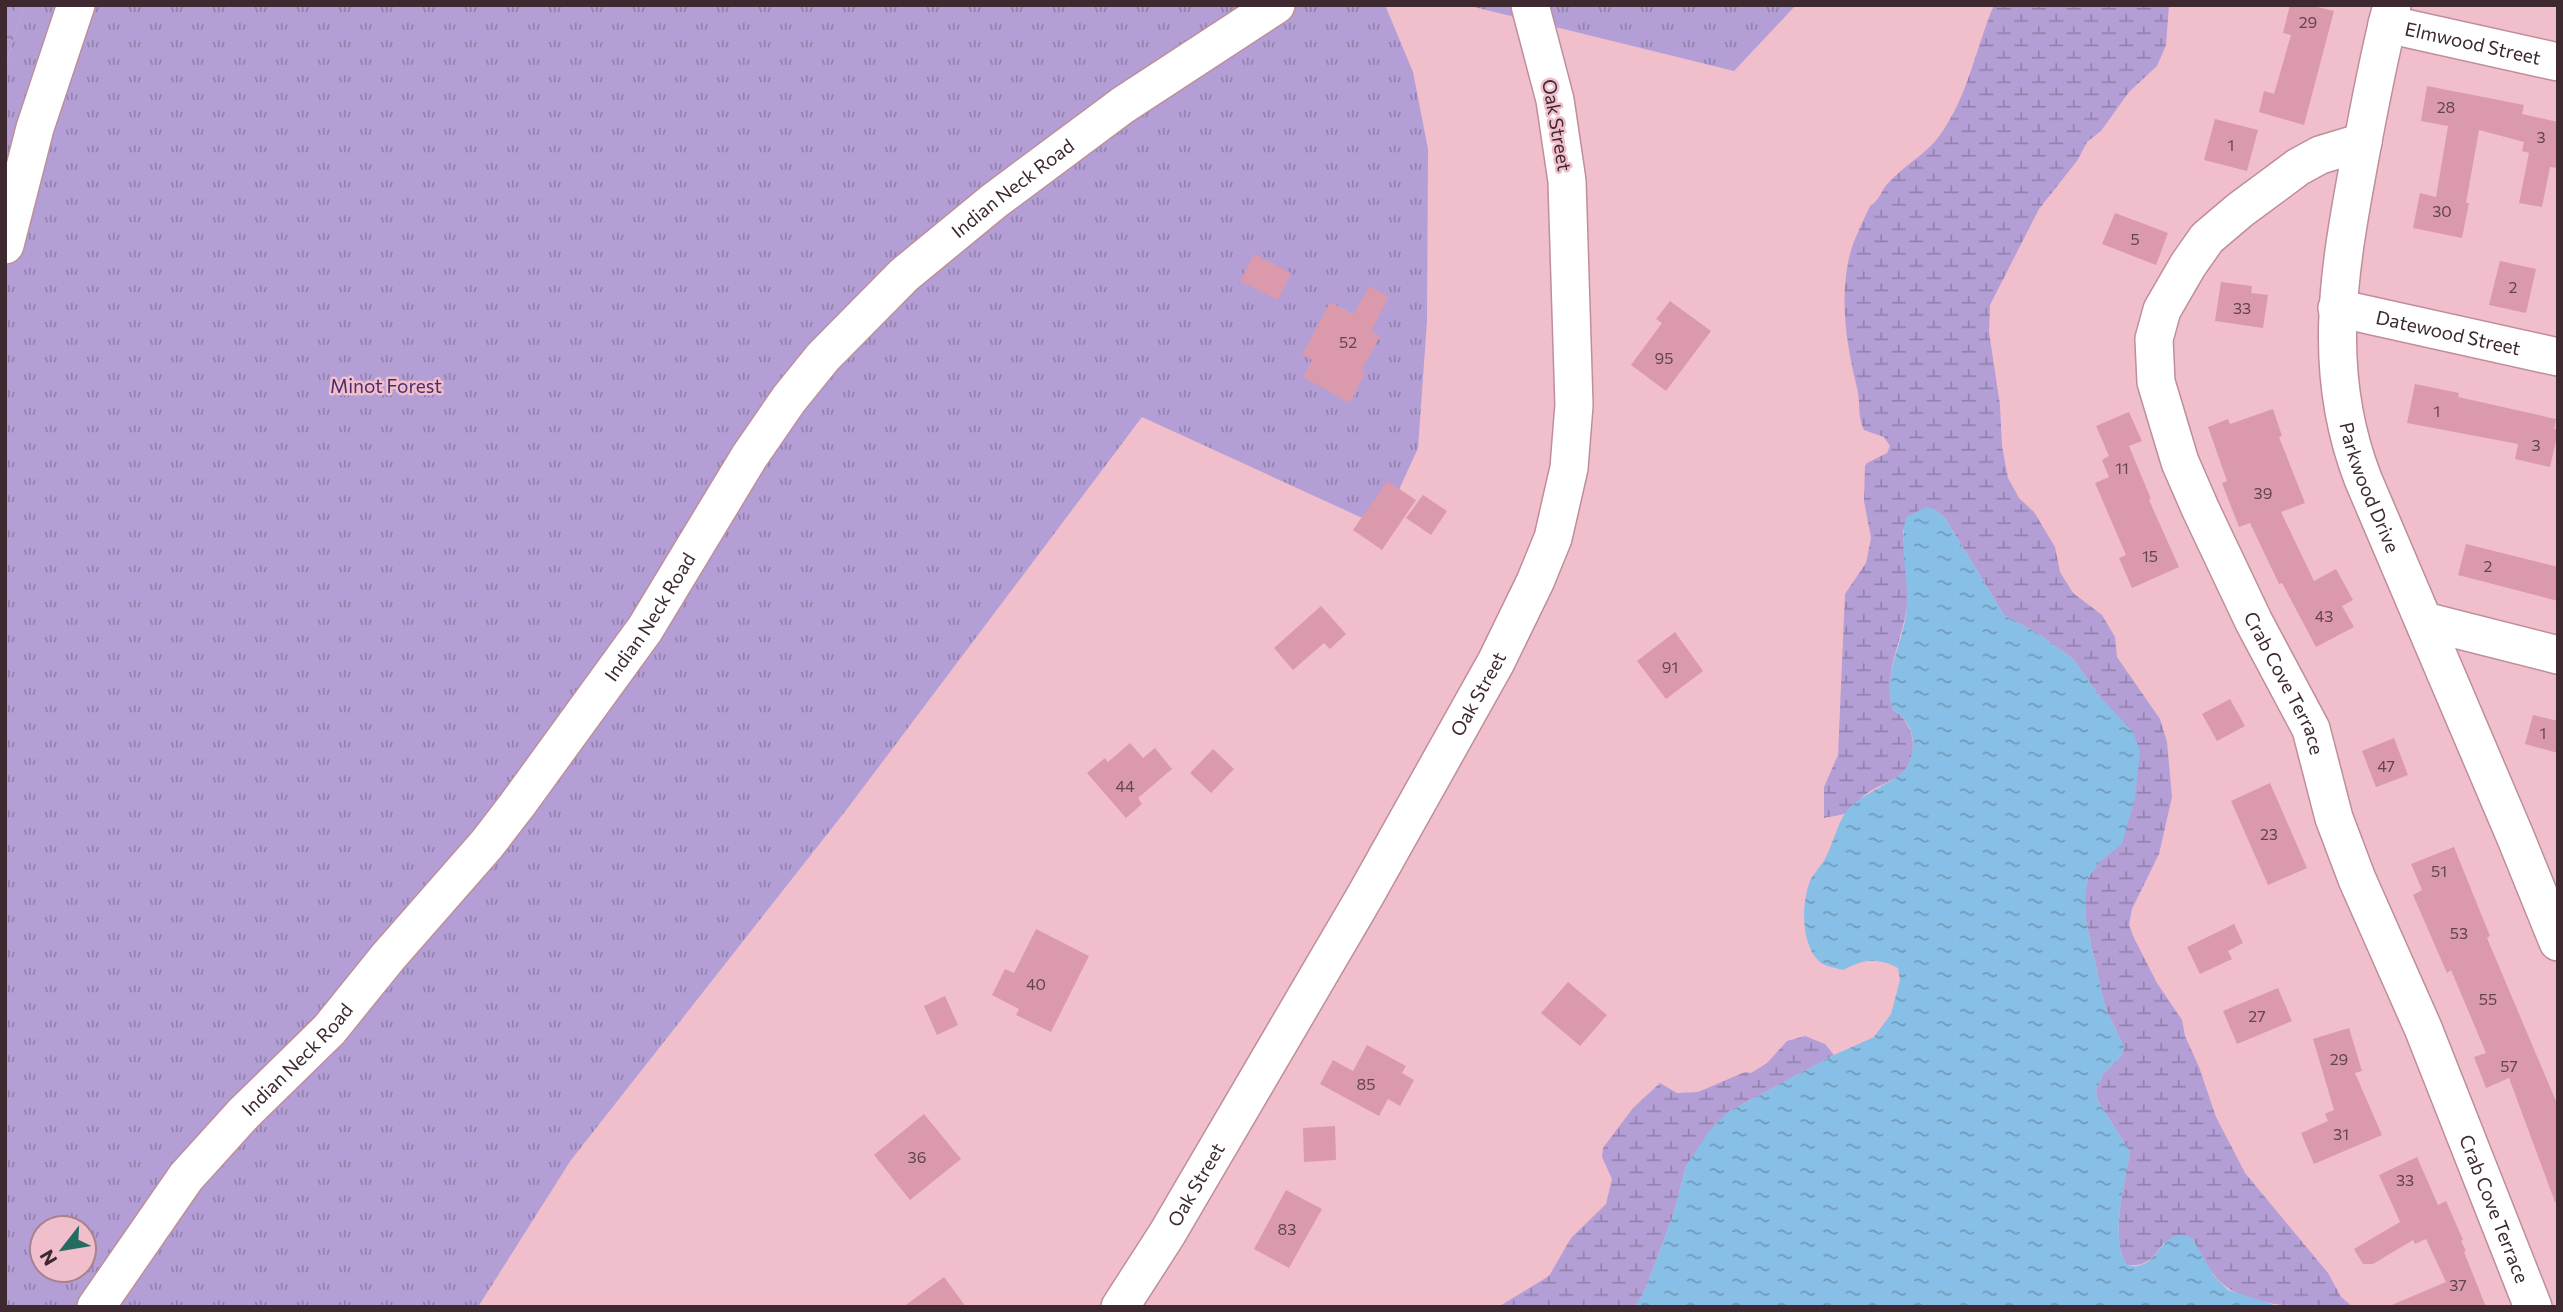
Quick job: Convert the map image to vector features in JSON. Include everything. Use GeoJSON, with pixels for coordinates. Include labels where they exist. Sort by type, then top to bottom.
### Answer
{"type":"FeatureCollection","features":[{"type":"Feature","properties":{"kind":"street"},"geometry":{"type":"LineString","coordinates":[[5,245],[35,128],[76,5]]}},
{"type":"Feature","properties":{"kind":"street","name":"Indian Neck Road"},"geometry":{"type":"LineString","coordinates":[[96,1307],[186,1177],[244,1113],[329,1030],[510,814],[645,629],[755,448],[823,357],[904,275],[994,201],[1123,105],[1276,5]]}},
{"type":"Feature","properties":{"kind":"street","name":"Oak Street"},"geometry":{"type":"LineString","coordinates":[[1119,1307],[1167,1234],[1365,896],[1496,662],[1553,538],[1569,468],[1574,405],[1567,181],[1555,100],[1530,5]]}},
{"type":"Feature","properties":{"kind":"street","name":"Elmwood Street"},"geometry":{"type":"LineString","coordinates":[[2389,14],[2558,62]]}},
{"type":"Feature","properties":{"kind":"street","name":"Parkwood Drive"},"geometry":{"type":"LineString","coordinates":[[2389,14],[2345,242],[2337,308],[2339,380],[2350,441],[2558,942]]}},
{"type":"Feature","properties":{"kind":"street","name":"Crab Cove Terrace"},"geometry":{"type":"LineString","coordinates":[[2363,142],[2320,155],[2298,167],[2239,210],[2207,238],[2162,310],[2154,339],[2155,374],[2180,461],[2200,508],[2254,622],[2311,729],[2334,818],[2357,879],[2423,1028],[2533,1307]]}},
{"type":"Feature","properties":{"kind":"street","name":"Datewood Street"},"geometry":{"type":"LineString","coordinates":[[2337,308],[2558,358]]}},
{"type":"Feature","properties":{"kind":"street"},"geometry":{"type":"LineString","coordinates":[[2424,621],[2558,655]]}},
{"type":"Feature","properties":{"kind":"green space"},"geometry":{"type":"Polygon","coordinates":[[[5,5],[24,5],[5,67],[5,5]]]}},
{"type":"Feature","properties":{"kind":"green space","name":"Minot Forest"},"geometry":{"type":"Polygon","coordinates":[[[24,5],[1385,5],[1413,72],[1428,149],[1427,321],[1418,448],[1382,527],[1142,417],[847,809],[571,1160],[478,1307],[5,1307],[5,67],[24,5]]]}},
{"type":"Feature","properties":{"kind":"green space"},"geometry":{"type":"Polygon","coordinates":[[[1466,5],[1796,5],[1734,71],[1466,5]]]}},
{"type":"Feature","properties":{"kind":"green space"},"geometry":{"type":"Polygon","coordinates":[[[1994,5],[2169,5],[2166,45],[2157,66],[2129,92],[2101,131],[2087,142],[2077,161],[2039,209],[1990,305],[1989,332],[2000,405],[2002,446],[2008,478],[2019,498],[2034,512],[2055,547],[2060,572],[2073,593],[2102,615],[2115,637],[2117,657],[2160,719],[2167,742],[2172,797],[2159,854],[2132,909],[2129,925],[2134,938],[2157,983],[2182,1020],[2185,1036],[2216,1117],[2245,1173],[2328,1273],[2341,1297],[2353,1307],[2279,1304],[2242,1295],[2226,1287],[2214,1275],[2192,1238],[2164,1243],[2144,1263],[2127,1265],[2119,1241],[2119,1226],[2130,1152],[2098,1101],[2096,1090],[2103,1074],[2122,1055],[2124,1047],[2105,1007],[2086,921],[2085,893],[2088,878],[2100,861],[2122,843],[2100,697],[2074,660],[2039,634],[2004,615],[1945,518],[1934,509],[1903,530],[1908,598],[1891,671],[1890,697],[1893,710],[1905,721],[1912,735],[1911,759],[1903,772],[1866,794],[1846,813],[1824,818],[1824,787],[1838,755],[1845,594],[1866,563],[1871,538],[1864,501],[1865,466],[1887,453],[1890,446],[1884,437],[1864,430],[1861,420],[1846,326],[1845,294],[1849,256],[1870,206],[1895,176],[1932,145],[1948,124],[1964,91],[1994,5]]]}},
{"type":"Feature","properties":{"kind":"green space"},"geometry":{"type":"Polygon","coordinates":[[[1805,1036],[1825,1044],[1834,1055],[1728,1112],[1686,1166],[1673,1215],[1645,1290],[1635,1307],[1498,1307],[1549,1276],[1571,1238],[1606,1204],[1612,1179],[1602,1157],[1603,1148],[1633,1108],[1660,1083],[1677,1093],[1698,1092],[1745,1072],[1751,1073],[1767,1063],[1787,1041],[1805,1036]]]}},
{"type":"Feature","properties":{"kind":"water"},"geometry":{"type":"Polygon","coordinates":[[[1926,507],[1934,509],[1945,518],[2004,615],[2039,634],[2074,660],[2100,697],[2133,732],[2140,751],[2135,798],[2122,844],[2100,861],[2088,878],[2085,893],[2086,921],[2105,1007],[2124,1047],[2122,1055],[2103,1074],[2096,1090],[2098,1101],[2130,1152],[2120,1210],[2119,1241],[2122,1254],[2127,1265],[2137,1266],[2152,1258],[2175,1236],[2192,1238],[2214,1276],[2228,1290],[2280,1307],[1635,1307],[1645,1290],[1673,1215],[1686,1166],[1710,1130],[1728,1112],[1834,1055],[1874,1037],[1891,1014],[1900,980],[1898,968],[1877,961],[1864,962],[1843,970],[1823,964],[1810,949],[1804,915],[1810,880],[1826,857],[1845,813],[1860,799],[1897,777],[1904,771],[1911,757],[1912,734],[1905,720],[1893,710],[1890,683],[1906,617],[1903,538],[1906,517],[1926,507]]]}},
{"type":"Feature","properties":{"kind":"building"},"geometry":{"type":"Polygon","coordinates":[[[2290,5],[2309,5],[2334,11],[2304,125],[2259,112],[2264,91],[2274,94],[2291,35],[2283,33],[2290,5]]]}},
{"type":"Feature","properties":{"kind":"building"},"geometry":{"type":"Polygon","coordinates":[[[2427,86],[2524,105],[2522,114],[2558,122],[2558,168],[2550,167],[2542,207],[2519,203],[2529,153],[2522,151],[2524,142],[2479,130],[2462,238],[2413,228],[2420,193],[2436,197],[2448,126],[2421,121],[2427,86]]]}},
{"type":"Feature","properties":{"kind":"building"},"geometry":{"type":"Polygon","coordinates":[[[2215,119],[2258,130],[2247,171],[2204,160],[2215,119]]]}},
{"type":"Feature","properties":{"kind":"building"},"geometry":{"type":"Polygon","coordinates":[[[2115,213],[2168,233],[2156,265],[2102,244],[2115,213]]]}},
{"type":"Feature","properties":{"kind":"building"},"geometry":{"type":"Polygon","coordinates":[[[1254,254],[1291,273],[1278,300],[1240,281],[1254,254]]]}},
{"type":"Feature","properties":{"kind":"building"},"geometry":{"type":"Polygon","coordinates":[[[2500,261],[2536,269],[2526,313],[2489,305],[2500,261]]]}},
{"type":"Feature","properties":{"kind":"building"},"geometry":{"type":"Polygon","coordinates":[[[2221,282],[2252,286],[2251,293],[2268,295],[2263,328],[2215,321],[2221,282]]]}},
{"type":"Feature","properties":{"kind":"building"},"geometry":{"type":"Polygon","coordinates":[[[1369,286],[1389,297],[1371,331],[1380,336],[1361,371],[1365,373],[1350,403],[1303,377],[1312,360],[1302,355],[1330,302],[1354,314],[1369,286]]]}},
{"type":"Feature","properties":{"kind":"building"},"geometry":{"type":"Polygon","coordinates":[[[1670,301],[1711,331],[1666,391],[1631,365],[1662,323],[1656,319],[1670,301]]]}},
{"type":"Feature","properties":{"kind":"building"},"geometry":{"type":"Polygon","coordinates":[[[2415,384],[2459,393],[2458,397],[2556,419],[2554,429],[2558,429],[2558,432],[2550,467],[2515,459],[2518,444],[2407,423],[2415,384]]]}},
{"type":"Feature","properties":{"kind":"building"},"geometry":{"type":"Polygon","coordinates":[[[2273,409],[2282,436],[2279,437],[2305,503],[2281,512],[2314,581],[2336,569],[2353,600],[2342,606],[2354,627],[2316,647],[2282,583],[2279,584],[2250,523],[2239,527],[2222,483],[2227,481],[2208,427],[2228,419],[2230,424],[2273,409]]]}},
{"type":"Feature","properties":{"kind":"building"},"geometry":{"type":"Polygon","coordinates":[[[2129,412],[2142,441],[2129,446],[2151,499],[2149,500],[2179,567],[2132,588],[2119,558],[2126,555],[2095,483],[2109,477],[2102,460],[2109,456],[2096,426],[2129,412]]]}},
{"type":"Feature","properties":{"kind":"building"},"geometry":{"type":"Polygon","coordinates":[[[1387,481],[1416,500],[1382,550],[1353,530],[1387,481]]]}},
{"type":"Feature","properties":{"kind":"building"},"geometry":{"type":"Polygon","coordinates":[[[1423,495],[1447,511],[1431,535],[1406,518],[1423,495]]]}},
{"type":"Feature","properties":{"kind":"building"},"geometry":{"type":"Polygon","coordinates":[[[2466,544],[2558,567],[2558,601],[2458,575],[2466,544]]]}},
{"type":"Feature","properties":{"kind":"building"},"geometry":{"type":"Polygon","coordinates":[[[1321,606],[1346,634],[1330,649],[1324,643],[1293,670],[1274,648],[1321,606]]]}},
{"type":"Feature","properties":{"kind":"building"},"geometry":{"type":"Polygon","coordinates":[[[1675,632],[1703,671],[1666,699],[1637,661],[1675,632]]]}},
{"type":"Feature","properties":{"kind":"building"},"geometry":{"type":"Polygon","coordinates":[[[2230,699],[2245,726],[2217,741],[2202,714],[2230,699]]]}},
{"type":"Feature","properties":{"kind":"building"},"geometry":{"type":"Polygon","coordinates":[[[2533,715],[2558,721],[2558,753],[2525,744],[2533,715]]]}},
{"type":"Feature","properties":{"kind":"building"},"geometry":{"type":"Polygon","coordinates":[[[2394,738],[2408,775],[2376,787],[2362,751],[2394,738]]]}},
{"type":"Feature","properties":{"kind":"building"},"geometry":{"type":"Polygon","coordinates":[[[1130,743],[1143,758],[1155,748],[1172,769],[1138,798],[1142,804],[1126,818],[1087,773],[1105,758],[1108,762],[1130,743]]]}},
{"type":"Feature","properties":{"kind":"building"},"geometry":{"type":"Polygon","coordinates":[[[1213,749],[1234,769],[1211,793],[1190,773],[1213,749]]]}},
{"type":"Feature","properties":{"kind":"building"},"geometry":{"type":"Polygon","coordinates":[[[2270,783],[2307,868],[2268,885],[2231,801],[2270,783]]]}},
{"type":"Feature","properties":{"kind":"building"},"geometry":{"type":"Polygon","coordinates":[[[2454,847],[2490,936],[2487,938],[2558,1106],[2558,1202],[2555,1202],[2509,1078],[2486,1088],[2474,1057],[2486,1053],[2451,970],[2447,973],[2413,895],[2422,890],[2411,864],[2454,847]]]}},
{"type":"Feature","properties":{"kind":"building"},"geometry":{"type":"Polygon","coordinates":[[[2234,924],[2243,943],[2228,951],[2232,959],[2200,974],[2187,947],[2234,924]]]}},
{"type":"Feature","properties":{"kind":"building"},"geometry":{"type":"Polygon","coordinates":[[[1036,929],[1089,956],[1051,1032],[1016,1015],[1019,1009],[992,995],[1005,969],[1014,973],[1036,929]]]}},
{"type":"Feature","properties":{"kind":"building"},"geometry":{"type":"Polygon","coordinates":[[[1568,982],[1607,1015],[1580,1046],[1541,1013],[1568,982]]]}},
{"type":"Feature","properties":{"kind":"building"},"geometry":{"type":"Polygon","coordinates":[[[2278,988],[2292,1021],[2237,1044],[2223,1011],[2278,988]]]}},
{"type":"Feature","properties":{"kind":"building"},"geometry":{"type":"Polygon","coordinates":[[[945,996],[958,1025],[937,1035],[924,1006],[945,996]]]}},
{"type":"Feature","properties":{"kind":"building"},"geometry":{"type":"Polygon","coordinates":[[[2349,1028],[2362,1071],[2355,1073],[2382,1135],[2314,1164],[2301,1133],[2328,1121],[2325,1114],[2334,1110],[2313,1039],[2349,1028]]]}},
{"type":"Feature","properties":{"kind":"building"},"geometry":{"type":"Polygon","coordinates":[[[1367,1045],[1406,1066],[1402,1073],[1414,1080],[1400,1106],[1388,1099],[1379,1116],[1320,1084],[1333,1060],[1353,1071],[1367,1045]]]}},
{"type":"Feature","properties":{"kind":"building"},"geometry":{"type":"Polygon","coordinates":[[[924,1114],[961,1159],[910,1200],[874,1155],[924,1114]]]}},
{"type":"Feature","properties":{"kind":"building"},"geometry":{"type":"Polygon","coordinates":[[[1335,1126],[1336,1160],[1304,1162],[1303,1128],[1335,1126]]]}},
{"type":"Feature","properties":{"kind":"building"},"geometry":{"type":"Polygon","coordinates":[[[2417,1157],[2438,1205],[2446,1201],[2463,1240],[2464,1252],[2486,1307],[2387,1307],[2446,1282],[2426,1239],[2415,1244],[2413,1240],[2373,1264],[2363,1264],[2354,1249],[2400,1222],[2379,1175],[2417,1157]]]}},
{"type":"Feature","properties":{"kind":"building"},"geometry":{"type":"Polygon","coordinates":[[[1286,1190],[1322,1209],[1289,1268],[1254,1249],[1286,1190]]]}},
{"type":"Feature","properties":{"kind":"building"},"geometry":{"type":"Polygon","coordinates":[[[944,1277],[966,1307],[903,1307],[944,1277]]]}}]}
